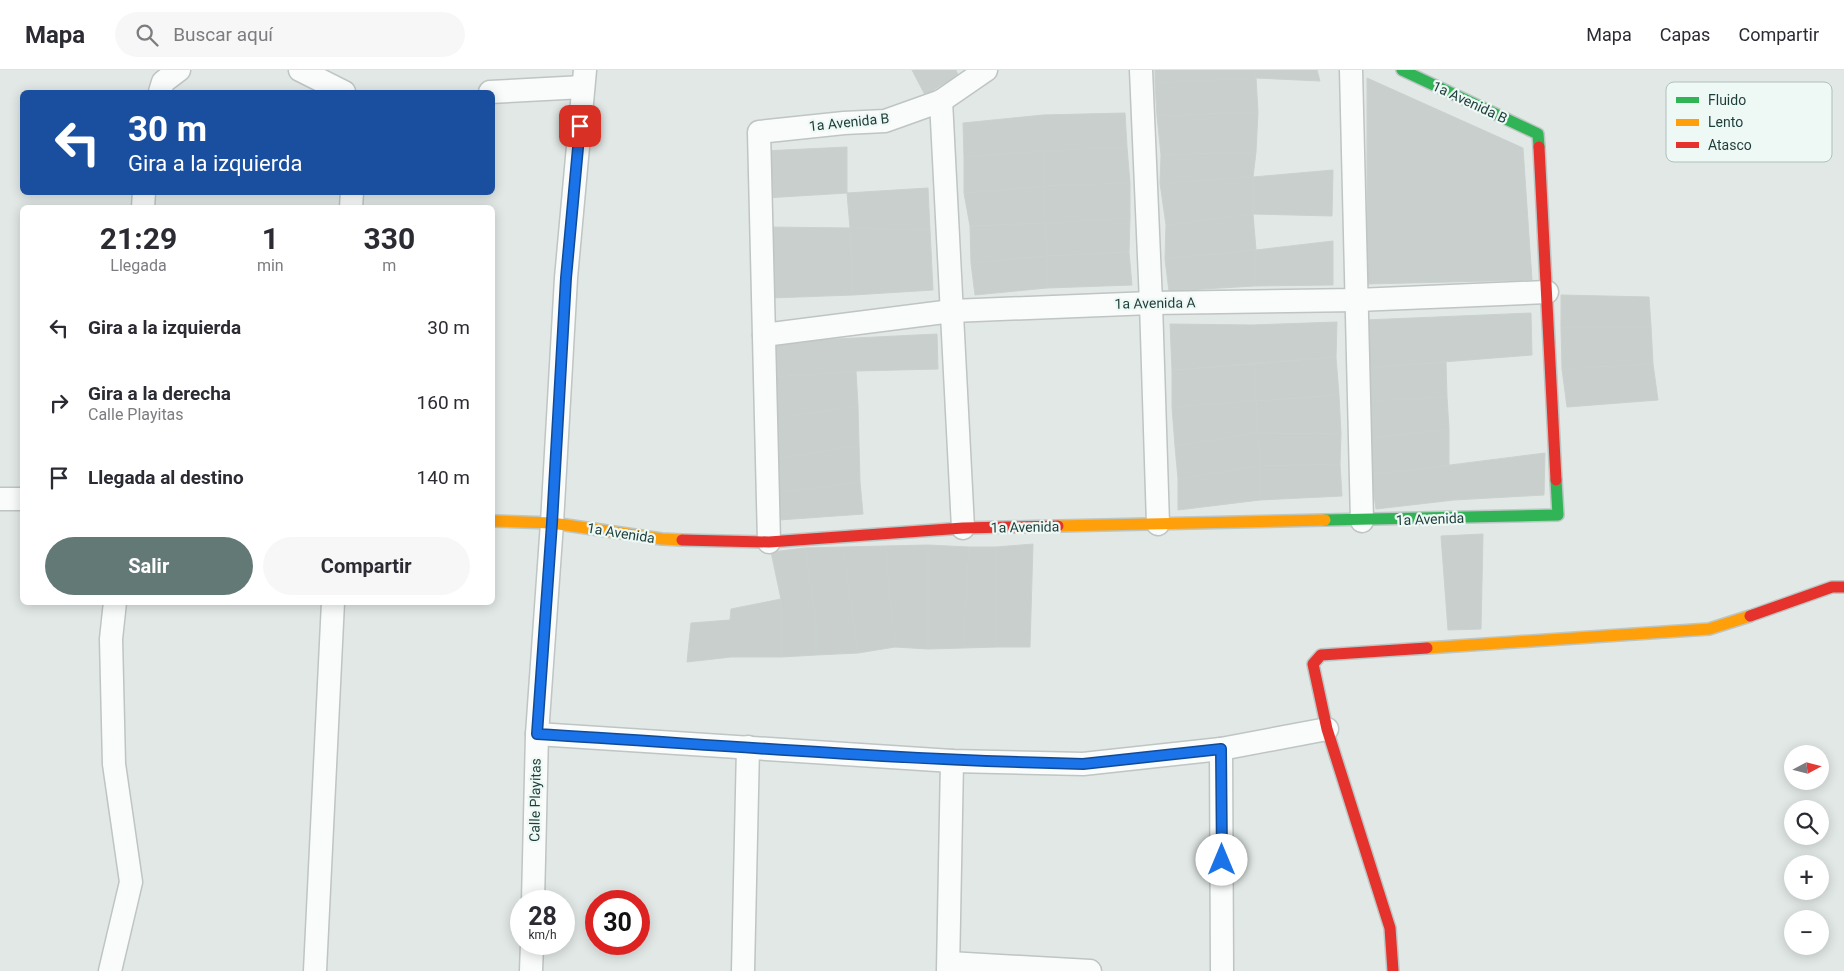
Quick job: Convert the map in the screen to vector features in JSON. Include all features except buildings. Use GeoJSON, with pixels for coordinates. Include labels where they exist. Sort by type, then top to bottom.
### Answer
{"type":"FeatureCollection","features":[{"type":"Feature","properties":{"kind":"street"},"geometry":{"type":"LineString","coordinates":[[161,90],[163,82],[178,70]]}},
{"type":"Feature","properties":{"kind":"street"},"geometry":{"type":"LineString","coordinates":[[300,70],[340,90]]}},
{"type":"Feature","properties":{"kind":"street","name":"1a Avenida B"},"geometry":{"type":"LineString","coordinates":[[764,335],[759,132],[844,123],[885,121],[941,101],[986,70]]}},
{"type":"Feature","properties":{"kind":"street"},"geometry":{"type":"LineString","coordinates":[[1141,70],[1158,524]]}},
{"type":"Feature","properties":{"kind":"street"},"geometry":{"type":"LineString","coordinates":[[1351,70],[1362,521]]}},
{"type":"Feature","properties":{"kind":"street","name":"1a Avenida B"},"geometry":{"type":"LineString","coordinates":[[1402,70],[1538,134],[1547,292]]}},
{"type":"Feature","properties":{"kind":"street"},"geometry":{"type":"LineString","coordinates":[[495,91],[584,79]]}},
{"type":"Feature","properties":{"kind":"street","name":"Calle Playitas"},"geometry":{"type":"LineString","coordinates":[[533,890],[537,734],[552,523],[566,278],[584,79]]}},
{"type":"Feature","properties":{"kind":"street"},"geometry":{"type":"LineString","coordinates":[[941,101],[963,528]]}},
{"type":"Feature","properties":{"kind":"street","name":"1a Avenida A"},"geometry":{"type":"LineString","coordinates":[[764,335],[952,310],[1151,303],[1357,300],[1547,292]]}},
{"type":"Feature","properties":{"kind":"street","name":"1a Avenida"},"geometry":{"type":"LineString","coordinates":[[495,521],[552,523],[662,539],[769,542],[963,528],[1362,521],[1558,515],[1547,292]]}},
{"type":"Feature","properties":{"kind":"street"},"geometry":{"type":"LineString","coordinates":[[764,335],[769,542]]}},
{"type":"Feature","properties":{"kind":"street"},"geometry":{"type":"LineString","coordinates":[[0,499],[20,499]]}},
{"type":"Feature","properties":{"kind":"street"},"geometry":{"type":"LineString","coordinates":[[1393,971],[1390,928],[1327,729],[1313,664],[1321,655],[1709,629],[1740,620],[1832,586],[1844,588]]}},
{"type":"Feature","properties":{"kind":"street"},"geometry":{"type":"LineString","coordinates":[[110,971],[131,882],[114,764],[111,639],[116,605]]}},
{"type":"Feature","properties":{"kind":"street"},"geometry":{"type":"LineString","coordinates":[[315,971],[333,605]]}},
{"type":"Feature","properties":{"kind":"street"},"geometry":{"type":"LineString","coordinates":[[537,734],[952,761],[1083,764],[1221,749],[1327,729]]}},
{"type":"Feature","properties":{"kind":"street"},"geometry":{"type":"LineString","coordinates":[[743,971],[748,747]]}},
{"type":"Feature","properties":{"kind":"street"},"geometry":{"type":"LineString","coordinates":[[1221,749],[1222,971]]}},
{"type":"Feature","properties":{"kind":"street"},"geometry":{"type":"LineString","coordinates":[[952,761],[948,967],[1090,971]]}},
{"type":"Feature","properties":{"kind":"street"},"geometry":{"type":"LineString","coordinates":[[531,971],[532,955]]}},
{"type":"Feature","properties":{"kind":"traffic: fast"},"geometry":{"type":"LineString","coordinates":[[1402,70],[1538,134],[1539,147]]}},
{"type":"Feature","properties":{"kind":"traffic: fast"},"geometry":{"type":"LineString","coordinates":[[1325,520],[1558,515],[1556,480]]}},
{"type":"Feature","properties":{"kind":"traffic: slow"},"geometry":{"type":"LineString","coordinates":[[1058,526],[1325,520]]}},
{"type":"Feature","properties":{"kind":"traffic: slow"},"geometry":{"type":"LineString","coordinates":[[495,521],[552,523],[662,539],[682,540]]}},
{"type":"Feature","properties":{"kind":"traffic: slow"},"geometry":{"type":"LineString","coordinates":[[1427,648],[1709,629],[1750,616]]}},
{"type":"Feature","properties":{"kind":"traffic: jam"},"geometry":{"type":"LineString","coordinates":[[1539,147],[1556,480]]}},
{"type":"Feature","properties":{"kind":"traffic: jam"},"geometry":{"type":"LineString","coordinates":[[682,540],[769,542],[963,528],[1058,526]]}},
{"type":"Feature","properties":{"kind":"traffic: jam"},"geometry":{"type":"LineString","coordinates":[[1750,616],[1832,587],[1844,587]]}},
{"type":"Feature","properties":{"kind":"traffic: jam"},"geometry":{"type":"LineString","coordinates":[[1393,971],[1390,928],[1327,729],[1313,664],[1321,655],[1427,648]]}},
{"type":"Feature","properties":{"kind":"route"},"geometry":{"type":"LineString","coordinates":[[580,126],[566,278],[552,523],[537,734],[952,761],[1064,764],[1083,764],[1221,749],[1222,860]]}}]}
